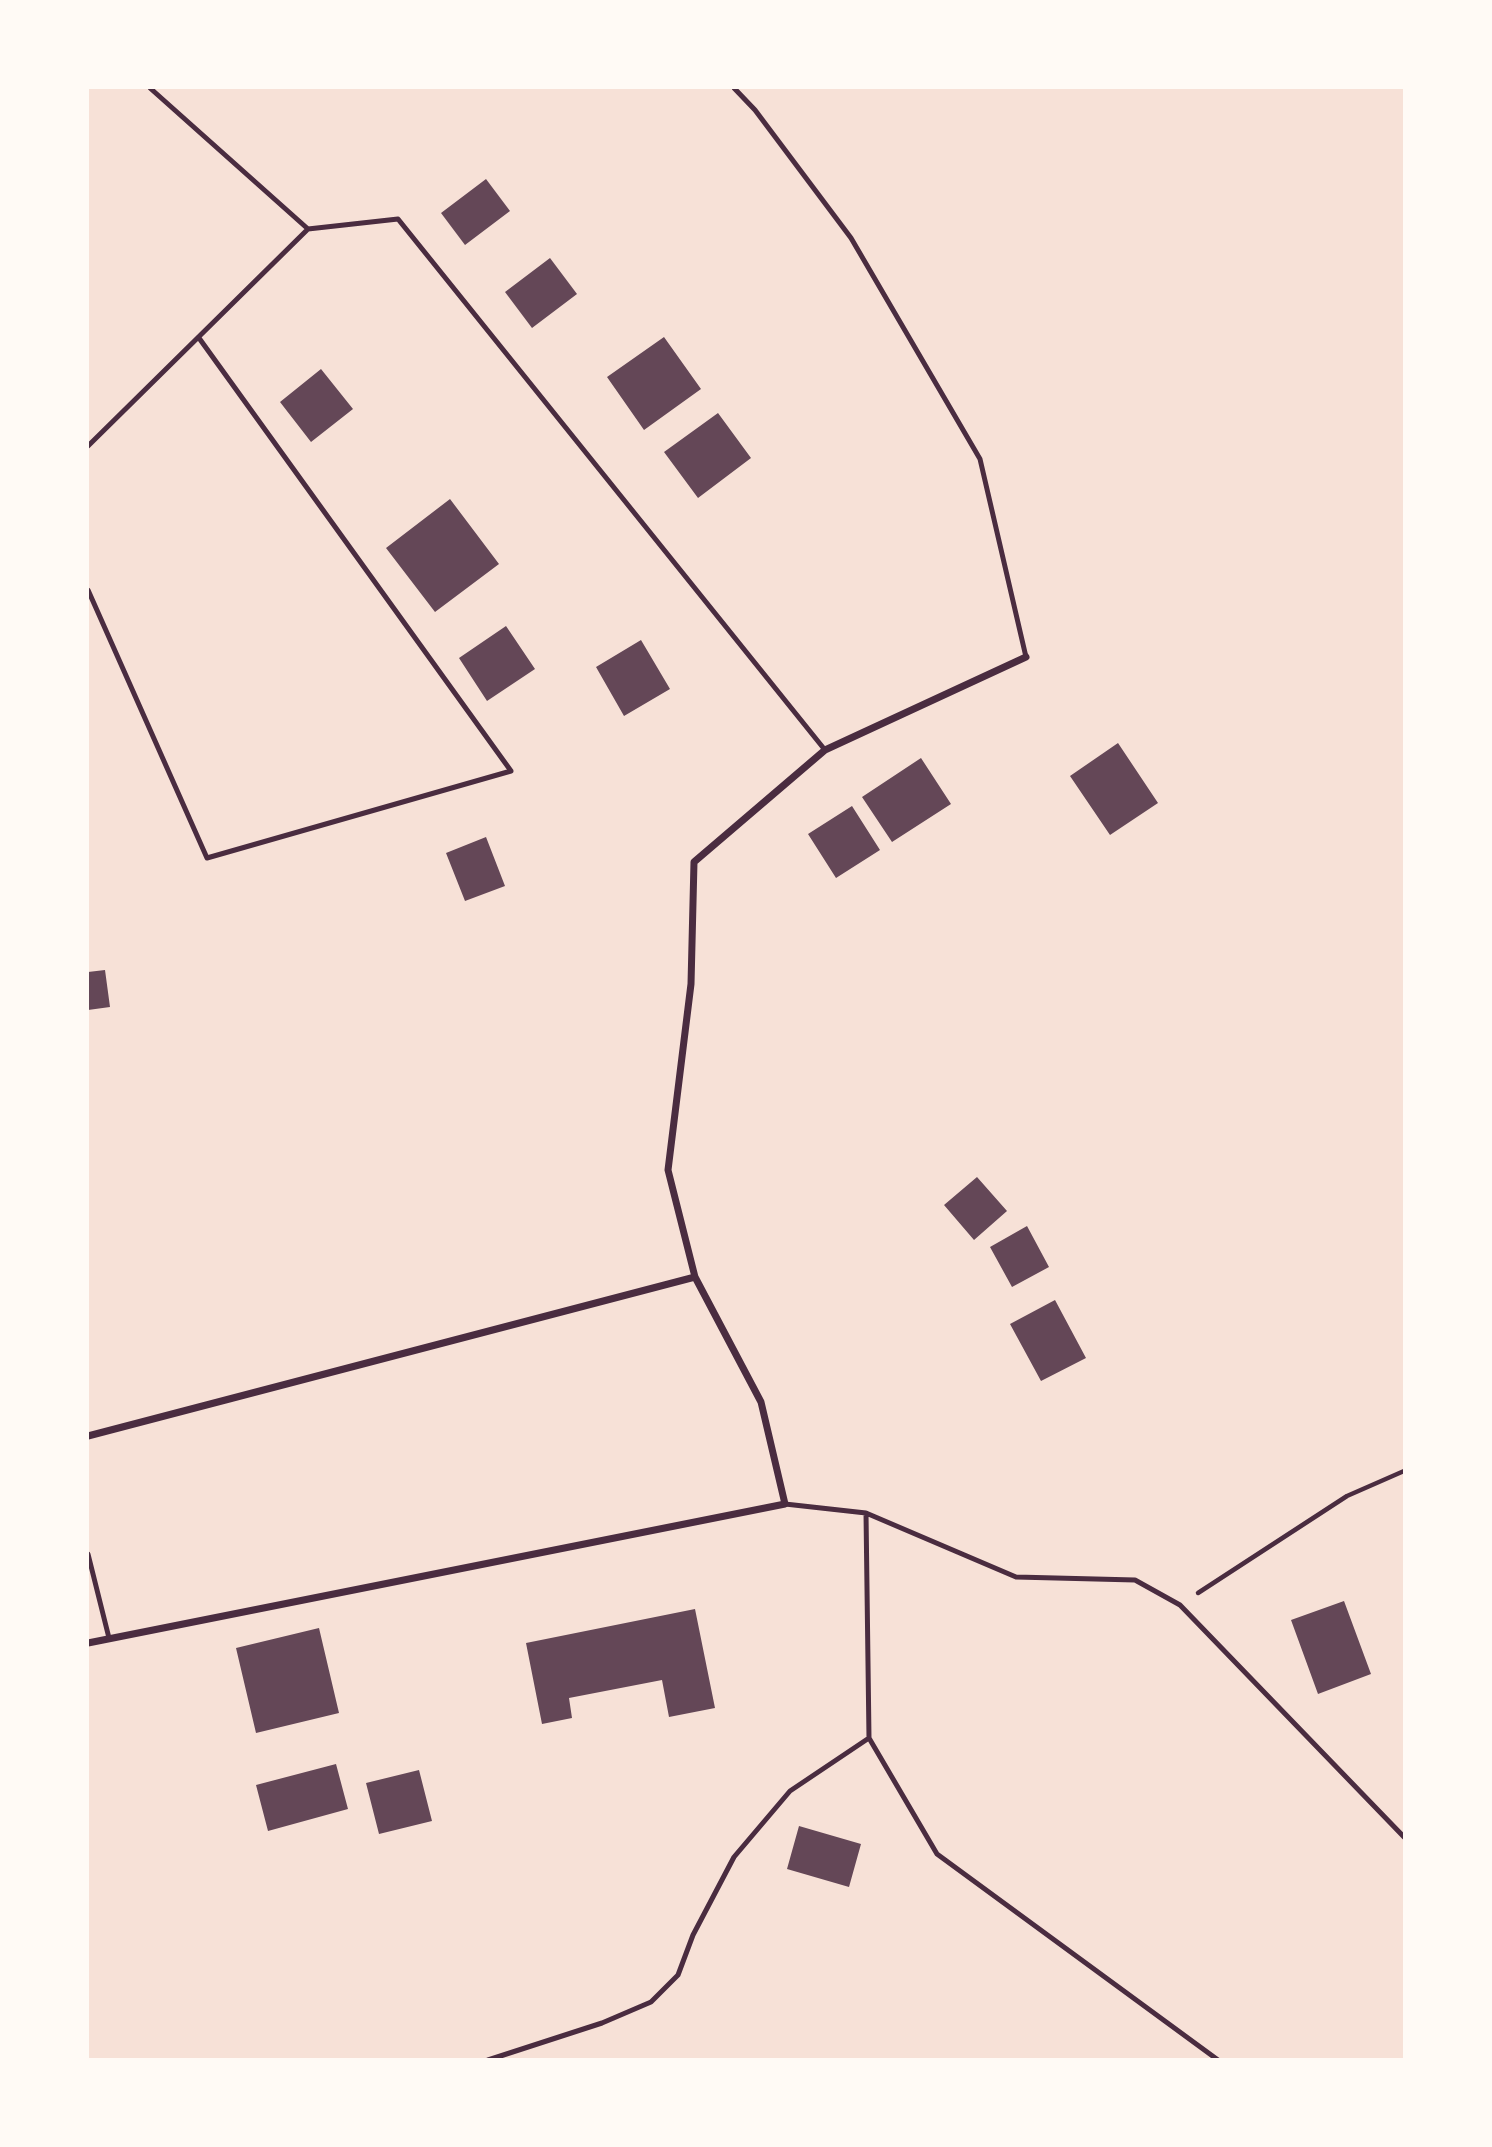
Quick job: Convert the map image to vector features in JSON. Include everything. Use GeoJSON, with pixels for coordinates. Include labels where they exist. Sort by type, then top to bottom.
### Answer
{"type":"FeatureCollection","features":[{"type":"Feature","properties":{"kind":"street"},"geometry":{"type":"LineString","coordinates":[[88,1643],[785,1504],[761,1402],[695,1277],[668,1170],[691,985],[694,862],[825,750],[1026,657]]}},
{"type":"Feature","properties":{"kind":"street"},"geometry":{"type":"LineString","coordinates":[[88,1436],[695,1277]]}},
{"type":"Feature","properties":{"kind":"lane"},"geometry":{"type":"LineString","coordinates":[[150,88],[308,229]]}},
{"type":"Feature","properties":{"kind":"lane"},"geometry":{"type":"LineString","coordinates":[[734,88],[755,110],[850,238],[980,459],[1026,657]]}},
{"type":"Feature","properties":{"kind":"lane"},"geometry":{"type":"LineString","coordinates":[[88,446],[308,229],[398,219],[825,750]]}},
{"type":"Feature","properties":{"kind":"lane"},"geometry":{"type":"LineString","coordinates":[[88,590],[207,858],[511,771],[199,338]]}},
{"type":"Feature","properties":{"kind":"lane"},"geometry":{"type":"LineString","coordinates":[[785,1504],[866,1513],[1016,1577],[1135,1580],[1180,1605],[1405,1837]]}},
{"type":"Feature","properties":{"kind":"lane"},"geometry":{"type":"LineString","coordinates":[[866,1513],[869,1738],[937,1854],[1218,2060]]}},
{"type":"Feature","properties":{"kind":"lane"},"geometry":{"type":"LineString","coordinates":[[88,1554],[109,1638]]}},
{"type":"Feature","properties":{"kind":"lane"},"geometry":{"type":"LineString","coordinates":[[488,2060],[602,2023],[651,2001],[678,1975],[693,1936],[734,1857],[790,1791],[869,1738]]}},
{"type":"Feature","properties":{"kind":"path"},"geometry":{"type":"LineString","coordinates":[[1180,1605],[1347,1496],[1405,1471]]}},
{"type":"Feature","properties":{"kind":"building"},"geometry":{"type":"Polygon","coordinates":[[[486,179],[510,211],[465,245],[441,213],[486,179]]]}},
{"type":"Feature","properties":{"kind":"building"},"geometry":{"type":"Polygon","coordinates":[[[550,258],[577,294],[532,328],[505,292],[550,258]]]}},
{"type":"Feature","properties":{"kind":"building"},"geometry":{"type":"Polygon","coordinates":[[[664,337],[701,389],[644,430],[607,377],[664,337]]]}},
{"type":"Feature","properties":{"kind":"building"},"geometry":{"type":"Polygon","coordinates":[[[321,369],[353,409],[311,442],[280,402],[321,369]]]}},
{"type":"Feature","properties":{"kind":"building"},"geometry":{"type":"Polygon","coordinates":[[[718,413],[751,458],[698,498],[664,452],[718,413]]]}},
{"type":"Feature","properties":{"kind":"building"},"geometry":{"type":"Polygon","coordinates":[[[450,499],[499,564],[435,612],[386,548],[450,499]]]}},
{"type":"Feature","properties":{"kind":"building"},"geometry":{"type":"Polygon","coordinates":[[[506,626],[535,669],[487,701],[459,658],[506,626]]]}},
{"type":"Feature","properties":{"kind":"building"},"geometry":{"type":"Polygon","coordinates":[[[641,640],[670,689],[624,716],[596,667],[641,640]]]}},
{"type":"Feature","properties":{"kind":"building"},"geometry":{"type":"Polygon","coordinates":[[[1118,743],[1158,803],[1110,835],[1070,776],[1118,743]]]}},
{"type":"Feature","properties":{"kind":"building"},"geometry":{"type":"Polygon","coordinates":[[[921,758],[951,804],[892,842],[862,797],[921,758]]]}},
{"type":"Feature","properties":{"kind":"building"},"geometry":{"type":"Polygon","coordinates":[[[852,806],[880,850],[836,878],[808,834],[852,806]]]}},
{"type":"Feature","properties":{"kind":"building"},"geometry":{"type":"Polygon","coordinates":[[[486,837],[505,886],[465,901],[446,853],[486,837]]]}},
{"type":"Feature","properties":{"kind":"building"},"geometry":{"type":"Polygon","coordinates":[[[105,970],[110,1007],[88,1010],[88,972],[105,970]]]}},
{"type":"Feature","properties":{"kind":"building"},"geometry":{"type":"Polygon","coordinates":[[[977,1177],[1007,1211],[974,1240],[944,1205],[977,1177]]]}},
{"type":"Feature","properties":{"kind":"building"},"geometry":{"type":"Polygon","coordinates":[[[1027,1226],[1049,1267],[1012,1287],[990,1247],[1027,1226]]]}},
{"type":"Feature","properties":{"kind":"building"},"geometry":{"type":"Polygon","coordinates":[[[1055,1300],[1086,1358],[1041,1381],[1010,1324],[1055,1300]]]}},
{"type":"Feature","properties":{"kind":"building"},"geometry":{"type":"Polygon","coordinates":[[[1344,1601],[1371,1674],[1318,1694],[1291,1620],[1344,1601]]]}},
{"type":"Feature","properties":{"kind":"building"},"geometry":{"type":"Polygon","coordinates":[[[695,1609],[715,1708],[669,1717],[662,1680],[569,1698],[572,1718],[542,1724],[526,1643],[695,1609]]]}},
{"type":"Feature","properties":{"kind":"building"},"geometry":{"type":"Polygon","coordinates":[[[319,1628],[339,1713],[256,1733],[236,1648],[319,1628]]]}},
{"type":"Feature","properties":{"kind":"building"},"geometry":{"type":"Polygon","coordinates":[[[336,1764],[348,1809],[268,1831],[256,1785],[336,1764]]]}},
{"type":"Feature","properties":{"kind":"building"},"geometry":{"type":"Polygon","coordinates":[[[419,1770],[432,1821],[379,1834],[366,1783],[419,1770]]]}},
{"type":"Feature","properties":{"kind":"building"},"geometry":{"type":"Polygon","coordinates":[[[799,1826],[861,1844],[849,1887],[787,1869],[799,1826]]]}}]}
